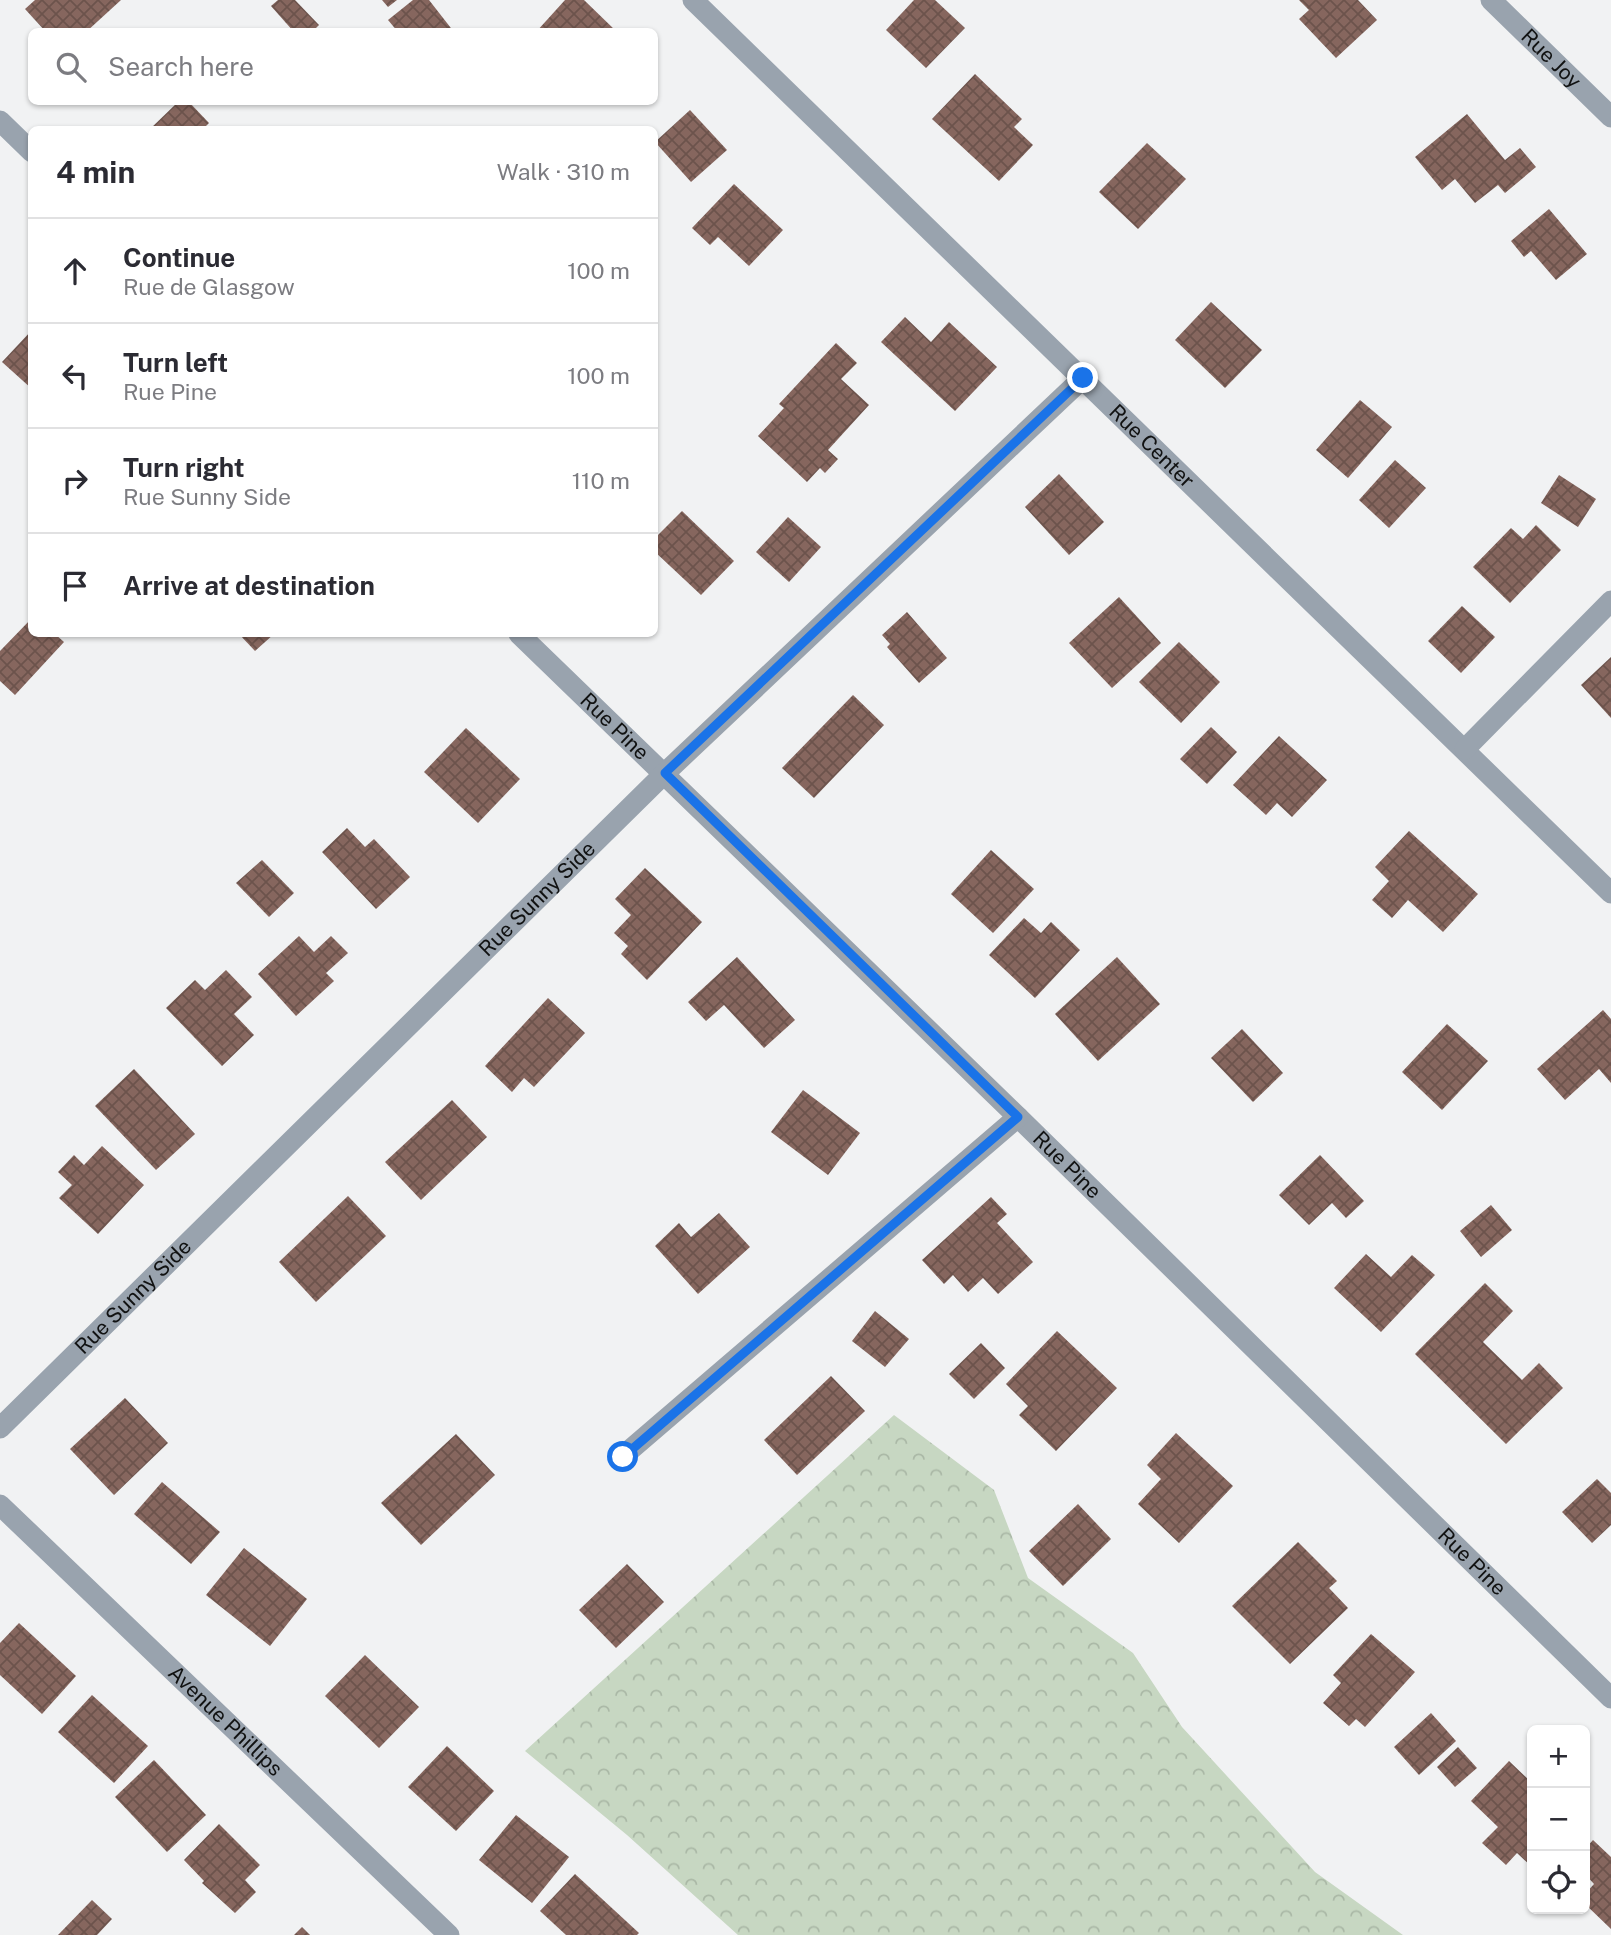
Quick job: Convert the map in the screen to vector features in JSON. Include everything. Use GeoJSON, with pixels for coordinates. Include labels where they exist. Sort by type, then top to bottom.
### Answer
{"type":"FeatureCollection","features":[{"type":"Feature","properties":{"kind":"street","name":"Rue Center"},"geometry":{"type":"LineString","coordinates":[[693,0],[1611,893]]}},
{"type":"Feature","properties":{"kind":"street","name":"Rue Joy"},"geometry":{"type":"LineString","coordinates":[[1491,0],[1611,117]]}},
{"type":"Feature","properties":{"kind":"street"},"geometry":{"type":"LineString","coordinates":[[0,121],[28,148]]}},
{"type":"Feature","properties":{"kind":"street","name":"Rue Sunny Side"},"geometry":{"type":"LineString","coordinates":[[0,1428],[665,773],[1083,378]]}},
{"type":"Feature","properties":{"kind":"street"},"geometry":{"type":"LineString","coordinates":[[1465,749],[1611,601]]}},
{"type":"Feature","properties":{"kind":"street","name":"Rue Pine"},"geometry":{"type":"LineString","coordinates":[[523,637],[1611,1698]]}},
{"type":"Feature","properties":{"kind":"street"},"geometry":{"type":"LineString","coordinates":[[623,1457],[1018,1117]]}},
{"type":"Feature","properties":{"kind":"street","name":"Avenue Phillips"},"geometry":{"type":"LineString","coordinates":[[0,1505],[449,1935]]}},
{"type":"Feature","properties":{"kind":"green space"},"geometry":{"type":"Polygon","coordinates":[[[894,1415],[994,1490],[1028,1578],[1133,1653],[1182,1727],[1315,1872],[1403,1935],[738,1935],[627,1835],[525,1751],[894,1415]]]}},
{"type":"Feature","properties":{"kind":"building"},"geometry":{"type":"Polygon","coordinates":[[[35,0],[121,0],[90,28],[42,28],[25,9],[35,0]]]}},
{"type":"Feature","properties":{"kind":"building"},"geometry":{"type":"Polygon","coordinates":[[[278,0],[295,0],[319,25],[316,28],[290,28],[271,6],[278,0]]]}},
{"type":"Feature","properties":{"kind":"building"},"geometry":{"type":"Polygon","coordinates":[[[382,0],[397,0],[388,7],[382,0]]]}},
{"type":"Feature","properties":{"kind":"building"},"geometry":{"type":"Polygon","coordinates":[[[413,0],[429,0],[451,28],[395,28],[388,20],[413,0]]]}},
{"type":"Feature","properties":{"kind":"building"},"geometry":{"type":"Polygon","coordinates":[[[565,0],[584,0],[613,28],[540,28],[565,0]]]}},
{"type":"Feature","properties":{"kind":"building"},"geometry":{"type":"Polygon","coordinates":[[[914,0],[935,0],[965,28],[926,68],[886,30],[914,0]]]}},
{"type":"Feature","properties":{"kind":"building"},"geometry":{"type":"Polygon","coordinates":[[[1299,0],[1358,0],[1377,20],[1336,58],[1299,19],[1309,10],[1299,0]]]}},
{"type":"Feature","properties":{"kind":"building"},"geometry":{"type":"Polygon","coordinates":[[[975,74],[1022,119],[1014,127],[1033,145],[999,181],[932,119],[975,74]]]}},
{"type":"Feature","properties":{"kind":"building"},"geometry":{"type":"Polygon","coordinates":[[[175,105],[192,105],[209,123],[206,126],[153,126],[175,105]]]}},
{"type":"Feature","properties":{"kind":"building"},"geometry":{"type":"Polygon","coordinates":[[[690,110],[727,150],[691,182],[658,145],[658,139],[690,110]]]}},
{"type":"Feature","properties":{"kind":"building"},"geometry":{"type":"Polygon","coordinates":[[[1467,114],[1505,160],[1520,148],[1536,167],[1505,193],[1498,185],[1475,203],[1455,179],[1442,190],[1415,157],[1467,114]]]}},
{"type":"Feature","properties":{"kind":"building"},"geometry":{"type":"Polygon","coordinates":[[[1147,143],[1186,179],[1138,229],[1099,192],[1147,143]]]}},
{"type":"Feature","properties":{"kind":"building"},"geometry":{"type":"Polygon","coordinates":[[[734,184],[783,230],[749,266],[718,237],[710,245],[692,228],[734,184]]]}},
{"type":"Feature","properties":{"kind":"building"},"geometry":{"type":"Polygon","coordinates":[[[1549,209],[1587,254],[1556,280],[1531,251],[1524,257],[1511,241],[1549,209]]]}},
{"type":"Feature","properties":{"kind":"building"},"geometry":{"type":"Polygon","coordinates":[[[1211,302],[1262,350],[1225,388],[1175,340],[1211,302]]]}},
{"type":"Feature","properties":{"kind":"building"},"geometry":{"type":"Polygon","coordinates":[[[905,317],[931,342],[949,322],[997,367],[955,411],[881,342],[905,317]]]}},
{"type":"Feature","properties":{"kind":"building"},"geometry":{"type":"Polygon","coordinates":[[[28,334],[28,385],[2,362],[28,334]]]}},
{"type":"Feature","properties":{"kind":"building"},"geometry":{"type":"Polygon","coordinates":[[[836,343],[857,363],[841,379],[869,405],[828,450],[838,459],[825,473],[820,468],[807,482],[758,436],[784,408],[779,404],[836,343]]]}},
{"type":"Feature","properties":{"kind":"building"},"geometry":{"type":"Polygon","coordinates":[[[1360,400],[1392,427],[1348,478],[1316,450],[1360,400]]]}},
{"type":"Feature","properties":{"kind":"building"},"geometry":{"type":"Polygon","coordinates":[[[1395,460],[1426,488],[1389,528],[1359,500],[1395,460]]]}},
{"type":"Feature","properties":{"kind":"building"},"geometry":{"type":"Polygon","coordinates":[[[1059,474],[1104,522],[1069,555],[1025,507],[1059,474]]]}},
{"type":"Feature","properties":{"kind":"building"},"geometry":{"type":"Polygon","coordinates":[[[1559,475],[1596,499],[1578,527],[1541,503],[1559,475]]]}},
{"type":"Feature","properties":{"kind":"building"},"geometry":{"type":"Polygon","coordinates":[[[682,511],[734,561],[701,595],[658,555],[658,535],[682,511]]]}},
{"type":"Feature","properties":{"kind":"building"},"geometry":{"type":"Polygon","coordinates":[[[788,517],[821,547],[789,582],[756,552],[788,517]]]}},
{"type":"Feature","properties":{"kind":"building"},"geometry":{"type":"Polygon","coordinates":[[[1536,525],[1561,550],[1510,603],[1473,567],[1511,528],[1523,539],[1536,525]]]}},
{"type":"Feature","properties":{"kind":"building"},"geometry":{"type":"Polygon","coordinates":[[[1119,597],[1161,643],[1112,688],[1069,643],[1119,597]]]}},
{"type":"Feature","properties":{"kind":"building"},"geometry":{"type":"Polygon","coordinates":[[[1462,606],[1495,637],[1461,673],[1428,641],[1462,606]]]}},
{"type":"Feature","properties":{"kind":"building"},"geometry":{"type":"Polygon","coordinates":[[[907,612],[947,658],[919,683],[887,647],[890,644],[882,635],[907,612]]]}},
{"type":"Feature","properties":{"kind":"building"},"geometry":{"type":"Polygon","coordinates":[[[28,622],[28,637],[58,637],[64,642],[15,695],[0,681],[0,651],[28,622]]]}},
{"type":"Feature","properties":{"kind":"building"},"geometry":{"type":"Polygon","coordinates":[[[242,637],[271,637],[255,651],[242,637]]]}},
{"type":"Feature","properties":{"kind":"building"},"geometry":{"type":"Polygon","coordinates":[[[1179,642],[1220,682],[1181,723],[1139,682],[1179,642]]]}},
{"type":"Feature","properties":{"kind":"building"},"geometry":{"type":"Polygon","coordinates":[[[1611,657],[1611,718],[1581,685],[1611,657]]]}},
{"type":"Feature","properties":{"kind":"building"},"geometry":{"type":"Polygon","coordinates":[[[853,695],[884,725],[814,798],[782,768],[853,695]]]}},
{"type":"Feature","properties":{"kind":"building"},"geometry":{"type":"Polygon","coordinates":[[[1211,727],[1237,752],[1207,784],[1180,759],[1211,727]]]}},
{"type":"Feature","properties":{"kind":"building"},"geometry":{"type":"Polygon","coordinates":[[[466,728],[520,779],[478,823],[424,772],[466,728]]]}},
{"type":"Feature","properties":{"kind":"building"},"geometry":{"type":"Polygon","coordinates":[[[1279,736],[1327,780],[1292,817],[1277,803],[1266,815],[1233,785],[1279,736]]]}},
{"type":"Feature","properties":{"kind":"building"},"geometry":{"type":"Polygon","coordinates":[[[347,828],[365,847],[374,839],[410,877],[376,909],[322,852],[347,828]]]}},
{"type":"Feature","properties":{"kind":"building"},"geometry":{"type":"Polygon","coordinates":[[[1409,831],[1478,894],[1443,932],[1408,900],[1392,918],[1372,900],[1389,881],[1375,867],[1409,831]]]}},
{"type":"Feature","properties":{"kind":"building"},"geometry":{"type":"Polygon","coordinates":[[[991,850],[1034,889],[993,933],[951,894],[991,850]]]}},
{"type":"Feature","properties":{"kind":"building"},"geometry":{"type":"Polygon","coordinates":[[[262,860],[294,893],[269,917],[236,883],[262,860]]]}},
{"type":"Feature","properties":{"kind":"building"},"geometry":{"type":"Polygon","coordinates":[[[645,868],[702,922],[647,980],[621,954],[628,946],[614,933],[631,915],[615,899],[645,868]]]}},
{"type":"Feature","properties":{"kind":"building"},"geometry":{"type":"Polygon","coordinates":[[[1024,918],[1041,933],[1051,922],[1080,950],[1035,998],[989,955],[1024,918]]]}},
{"type":"Feature","properties":{"kind":"building"},"geometry":{"type":"Polygon","coordinates":[[[299,936],[314,952],[331,936],[348,953],[326,973],[334,981],[296,1016],[258,974],[299,936]]]}},
{"type":"Feature","properties":{"kind":"building"},"geometry":{"type":"Polygon","coordinates":[[[737,957],[795,1020],[764,1048],[724,1005],[706,1021],[688,1002],[737,957]]]}},
{"type":"Feature","properties":{"kind":"building"},"geometry":{"type":"Polygon","coordinates":[[[1117,957],[1160,1004],[1098,1061],[1055,1014],[1117,957]]]}},
{"type":"Feature","properties":{"kind":"building"},"geometry":{"type":"Polygon","coordinates":[[[226,970],[252,997],[234,1014],[254,1035],[222,1066],[166,1008],[195,980],[205,990],[226,970]]]}},
{"type":"Feature","properties":{"kind":"building"},"geometry":{"type":"Polygon","coordinates":[[[548,998],[585,1033],[534,1087],[524,1078],[512,1092],[485,1066],[548,998]]]}},
{"type":"Feature","properties":{"kind":"building"},"geometry":{"type":"Polygon","coordinates":[[[1603,1010],[1611,1019],[1611,1083],[1599,1069],[1565,1100],[1537,1069],[1603,1010]]]}},
{"type":"Feature","properties":{"kind":"building"},"geometry":{"type":"Polygon","coordinates":[[[1447,1024],[1488,1061],[1442,1110],[1402,1072],[1447,1024]]]}},
{"type":"Feature","properties":{"kind":"building"},"geometry":{"type":"Polygon","coordinates":[[[1242,1029],[1283,1073],[1253,1102],[1211,1058],[1242,1029]]]}},
{"type":"Feature","properties":{"kind":"building"},"geometry":{"type":"Polygon","coordinates":[[[134,1069],[195,1134],[156,1170],[95,1106],[134,1069]]]}},
{"type":"Feature","properties":{"kind":"building"},"geometry":{"type":"Polygon","coordinates":[[[803,1090],[860,1133],[828,1175],[771,1132],[803,1090]]]}},
{"type":"Feature","properties":{"kind":"building"},"geometry":{"type":"Polygon","coordinates":[[[452,1100],[487,1137],[421,1200],[385,1162],[452,1100]]]}},
{"type":"Feature","properties":{"kind":"building"},"geometry":{"type":"Polygon","coordinates":[[[102,1146],[144,1185],[98,1234],[59,1198],[72,1185],[58,1172],[74,1155],[84,1165],[102,1146]]]}},
{"type":"Feature","properties":{"kind":"building"},"geometry":{"type":"Polygon","coordinates":[[[1320,1155],[1364,1201],[1346,1218],[1332,1203],[1309,1225],[1279,1195],[1320,1155]]]}},
{"type":"Feature","properties":{"kind":"building"},"geometry":{"type":"Polygon","coordinates":[[[348,1196],[386,1236],[316,1302],[279,1262],[348,1196]]]}},
{"type":"Feature","properties":{"kind":"building"},"geometry":{"type":"Polygon","coordinates":[[[991,1197],[1007,1214],[997,1223],[1033,1262],[998,1294],[983,1278],[968,1292],[953,1275],[944,1284],[922,1260],[991,1197]]]}},
{"type":"Feature","properties":{"kind":"building"},"geometry":{"type":"Polygon","coordinates":[[[1491,1205],[1512,1230],[1481,1257],[1460,1231],[1491,1205]]]}},
{"type":"Feature","properties":{"kind":"building"},"geometry":{"type":"Polygon","coordinates":[[[719,1213],[750,1247],[698,1294],[655,1246],[679,1223],[691,1237],[719,1213]]]}},
{"type":"Feature","properties":{"kind":"building"},"geometry":{"type":"Polygon","coordinates":[[[1366,1254],[1391,1277],[1412,1255],[1435,1275],[1381,1332],[1334,1288],[1366,1254]]]}},
{"type":"Feature","properties":{"kind":"building"},"geometry":{"type":"Polygon","coordinates":[[[1485,1283],[1513,1311],[1483,1342],[1522,1380],[1539,1363],[1563,1388],[1506,1444],[1415,1354],[1485,1283]]]}},
{"type":"Feature","properties":{"kind":"building"},"geometry":{"type":"Polygon","coordinates":[[[875,1311],[909,1339],[885,1367],[852,1341],[875,1311]]]}},
{"type":"Feature","properties":{"kind":"building"},"geometry":{"type":"Polygon","coordinates":[[[1057,1331],[1117,1388],[1056,1451],[1019,1415],[1028,1406],[1006,1384],[1057,1331]]]}},
{"type":"Feature","properties":{"kind":"building"},"geometry":{"type":"Polygon","coordinates":[[[981,1343],[1005,1368],[974,1399],[949,1374],[981,1343]]]}},
{"type":"Feature","properties":{"kind":"building"},"geometry":{"type":"Polygon","coordinates":[[[831,1376],[865,1411],[797,1475],[764,1440],[831,1376]]]}},
{"type":"Feature","properties":{"kind":"building"},"geometry":{"type":"Polygon","coordinates":[[[125,1398],[168,1443],[114,1495],[70,1449],[125,1398]]]}},
{"type":"Feature","properties":{"kind":"building"},"geometry":{"type":"Polygon","coordinates":[[[1176,1433],[1233,1486],[1179,1543],[1138,1504],[1161,1479],[1147,1465],[1176,1433]]]}},
{"type":"Feature","properties":{"kind":"building"},"geometry":{"type":"Polygon","coordinates":[[[456,1434],[495,1475],[421,1545],[381,1503],[456,1434]]]}},
{"type":"Feature","properties":{"kind":"building"},"geometry":{"type":"Polygon","coordinates":[[[1597,1479],[1611,1493],[1611,1525],[1592,1543],[1562,1512],[1597,1479]]]}},
{"type":"Feature","properties":{"kind":"building"},"geometry":{"type":"Polygon","coordinates":[[[162,1482],[220,1532],[191,1564],[134,1514],[162,1482]]]}},
{"type":"Feature","properties":{"kind":"building"},"geometry":{"type":"Polygon","coordinates":[[[1078,1504],[1111,1539],[1063,1586],[1029,1551],[1078,1504]]]}},
{"type":"Feature","properties":{"kind":"building"},"geometry":{"type":"Polygon","coordinates":[[[1298,1542],[1337,1581],[1329,1588],[1348,1608],[1290,1664],[1232,1606],[1298,1542]]]}},
{"type":"Feature","properties":{"kind":"building"},"geometry":{"type":"Polygon","coordinates":[[[244,1548],[307,1599],[270,1646],[206,1595],[244,1548]]]}},
{"type":"Feature","properties":{"kind":"building"},"geometry":{"type":"Polygon","coordinates":[[[627,1564],[664,1602],[616,1648],[579,1610],[627,1564]]]}},
{"type":"Feature","properties":{"kind":"building"},"geometry":{"type":"Polygon","coordinates":[[[19,1623],[76,1676],[42,1714],[0,1675],[0,1643],[19,1623]]]}},
{"type":"Feature","properties":{"kind":"building"},"geometry":{"type":"Polygon","coordinates":[[[1371,1634],[1415,1672],[1365,1727],[1356,1719],[1349,1726],[1323,1703],[1341,1683],[1333,1675],[1371,1634]]]}},
{"type":"Feature","properties":{"kind":"building"},"geometry":{"type":"Polygon","coordinates":[[[365,1655],[419,1707],[379,1748],[325,1696],[365,1655]]]}},
{"type":"Feature","properties":{"kind":"building"},"geometry":{"type":"Polygon","coordinates":[[[92,1695],[148,1746],[114,1783],[58,1732],[92,1695]]]}},
{"type":"Feature","properties":{"kind":"building"},"geometry":{"type":"Polygon","coordinates":[[[1431,1713],[1456,1741],[1419,1775],[1394,1747],[1431,1713]]]}},
{"type":"Feature","properties":{"kind":"building"},"geometry":{"type":"Polygon","coordinates":[[[447,1746],[494,1791],[456,1831],[408,1787],[447,1746]]]}},
{"type":"Feature","properties":{"kind":"building"},"geometry":{"type":"Polygon","coordinates":[[[1458,1747],[1477,1768],[1455,1787],[1437,1767],[1458,1747]]]}},
{"type":"Feature","properties":{"kind":"building"},"geometry":{"type":"Polygon","coordinates":[[[154,1760],[206,1815],[167,1852],[115,1797],[154,1760]]]}},
{"type":"Feature","properties":{"kind":"building"},"geometry":{"type":"Polygon","coordinates":[[[1509,1761],[1527,1778],[1527,1862],[1517,1853],[1506,1865],[1482,1843],[1498,1827],[1471,1801],[1509,1761]]]}},
{"type":"Feature","properties":{"kind":"building"},"geometry":{"type":"Polygon","coordinates":[[[516,1815],[569,1857],[532,1903],[479,1860],[516,1815]]]}},
{"type":"Feature","properties":{"kind":"building"},"geometry":{"type":"Polygon","coordinates":[[[219,1824],[260,1865],[245,1880],[256,1892],[235,1913],[202,1883],[204,1881],[184,1860],[219,1824]]]}},
{"type":"Feature","properties":{"kind":"building"},"geometry":{"type":"Polygon","coordinates":[[[1593,1840],[1611,1857],[1611,1929],[1590,1909],[1590,1888],[1594,1884],[1590,1880],[1590,1843],[1593,1840]]]}},
{"type":"Feature","properties":{"kind":"building"},"geometry":{"type":"Polygon","coordinates":[[[575,1874],[639,1933],[566,1935],[540,1911],[575,1874]]]}},
{"type":"Feature","properties":{"kind":"building"},"geometry":{"type":"Polygon","coordinates":[[[92,1900],[112,1919],[97,1935],[58,1935],[92,1900]]]}},
{"type":"Feature","properties":{"kind":"building"},"geometry":{"type":"Polygon","coordinates":[[[302,1927],[310,1935],[294,1935],[302,1927]]]}},
{"type":"Feature","properties":{"kind":"route"},"geometry":{"type":"LineString","coordinates":[[623,1457],[1018,1117],[665,773],[1083,378]]}}]}
